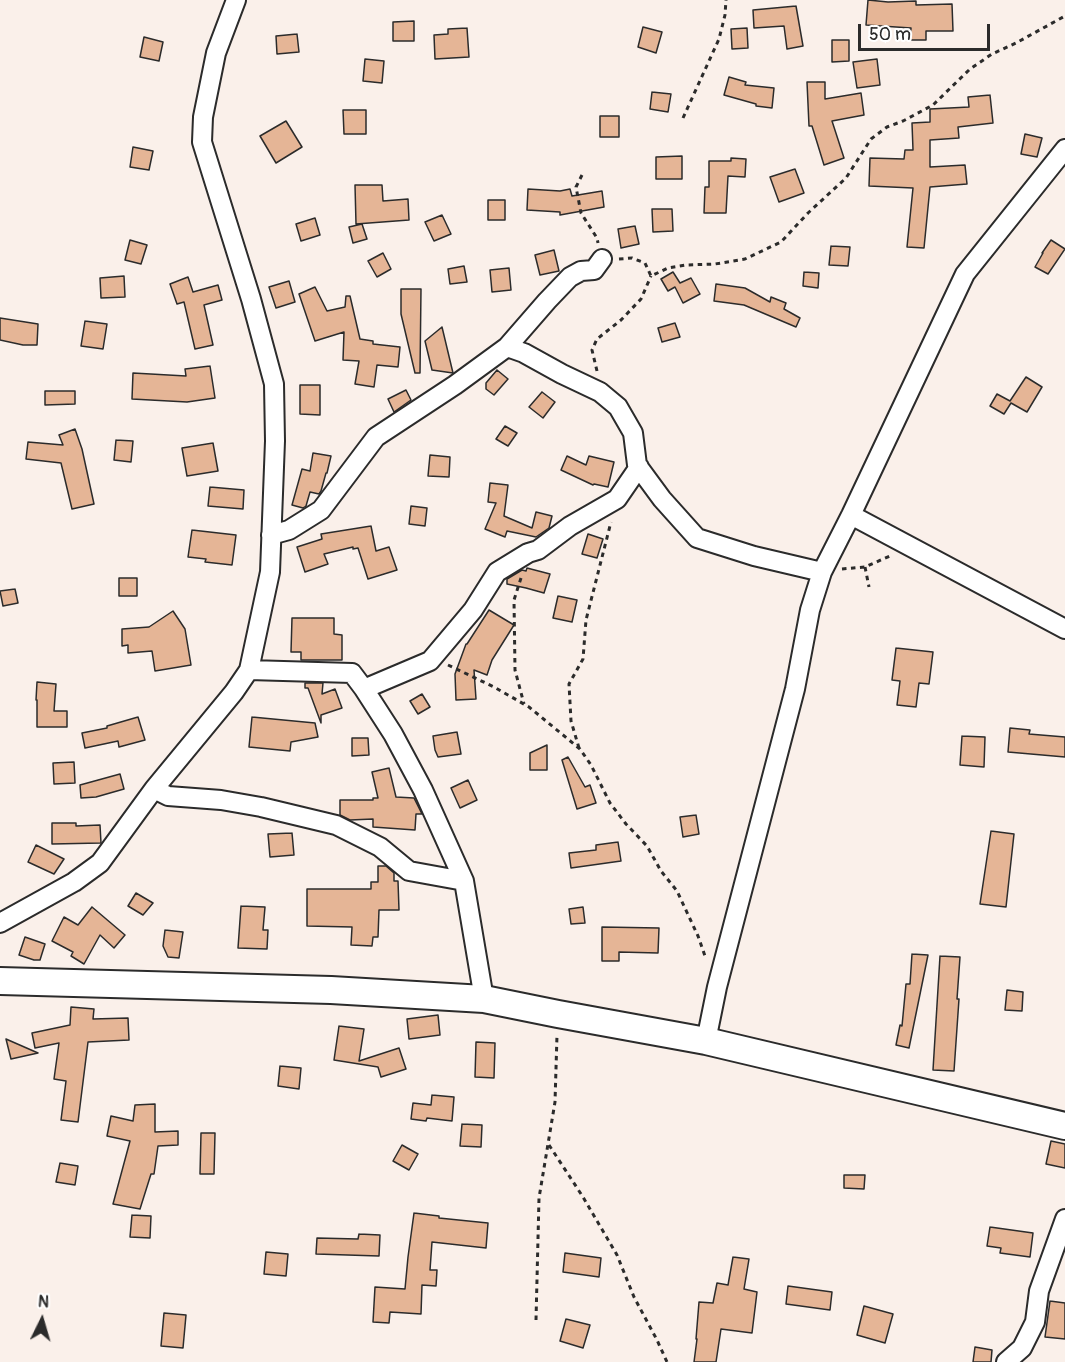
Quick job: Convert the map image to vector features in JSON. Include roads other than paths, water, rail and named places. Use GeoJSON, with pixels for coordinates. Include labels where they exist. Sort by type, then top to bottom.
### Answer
{"type":"FeatureCollection","features":[{"type":"Feature","properties":{"kind":"street"},"geometry":{"type":"LineString","coordinates":[[0,923],[74,882],[100,863],[154,789],[234,692],[249,670],[270,572],[275,441],[274,384],[251,299],[202,142],[203,117],[216,53],[236,0]]}},
{"type":"Feature","properties":{"kind":"street"},"geometry":{"type":"LineString","coordinates":[[706,1041],[717,987],[795,689],[810,610],[822,572],[964,274],[1065,149]]}},
{"type":"Feature","properties":{"kind":"street"},"geometry":{"type":"LineString","coordinates":[[271,535],[289,531],[321,510],[376,437],[455,385],[507,347],[570,277],[581,271],[594,270],[602,259]]}},
{"type":"Feature","properties":{"kind":"street"},"geometry":{"type":"LineString","coordinates":[[507,347],[524,353],[600,392],[618,407],[633,433],[637,465],[662,499],[697,538],[754,556],[822,572]]}},
{"type":"Feature","properties":{"kind":"street"},"geometry":{"type":"LineString","coordinates":[[364,689],[430,661],[473,610],[497,572],[528,553],[538,550],[570,526],[616,499],[639,467]]}},
{"type":"Feature","properties":{"kind":"street"},"geometry":{"type":"LineString","coordinates":[[851,515],[1065,629]]}},
{"type":"Feature","properties":{"kind":"street"},"geometry":{"type":"LineString","coordinates":[[249,670],[352,673],[364,689],[393,734],[423,790],[464,881],[484,999]]}},
{"type":"Feature","properties":{"kind":"street"},"geometry":{"type":"LineString","coordinates":[[154,789],[168,796],[221,800],[336,825],[380,847],[409,871],[464,881]]}},
{"type":"Feature","properties":{"kind":"street"},"geometry":{"type":"LineString","coordinates":[[0,981],[331,990],[484,999],[706,1041],[1065,1126]]}},
{"type":"Feature","properties":{"kind":"street"},"geometry":{"type":"LineString","coordinates":[[1006,1362],[1022,1348],[1035,1322],[1039,1291],[1065,1219]]}}]}
